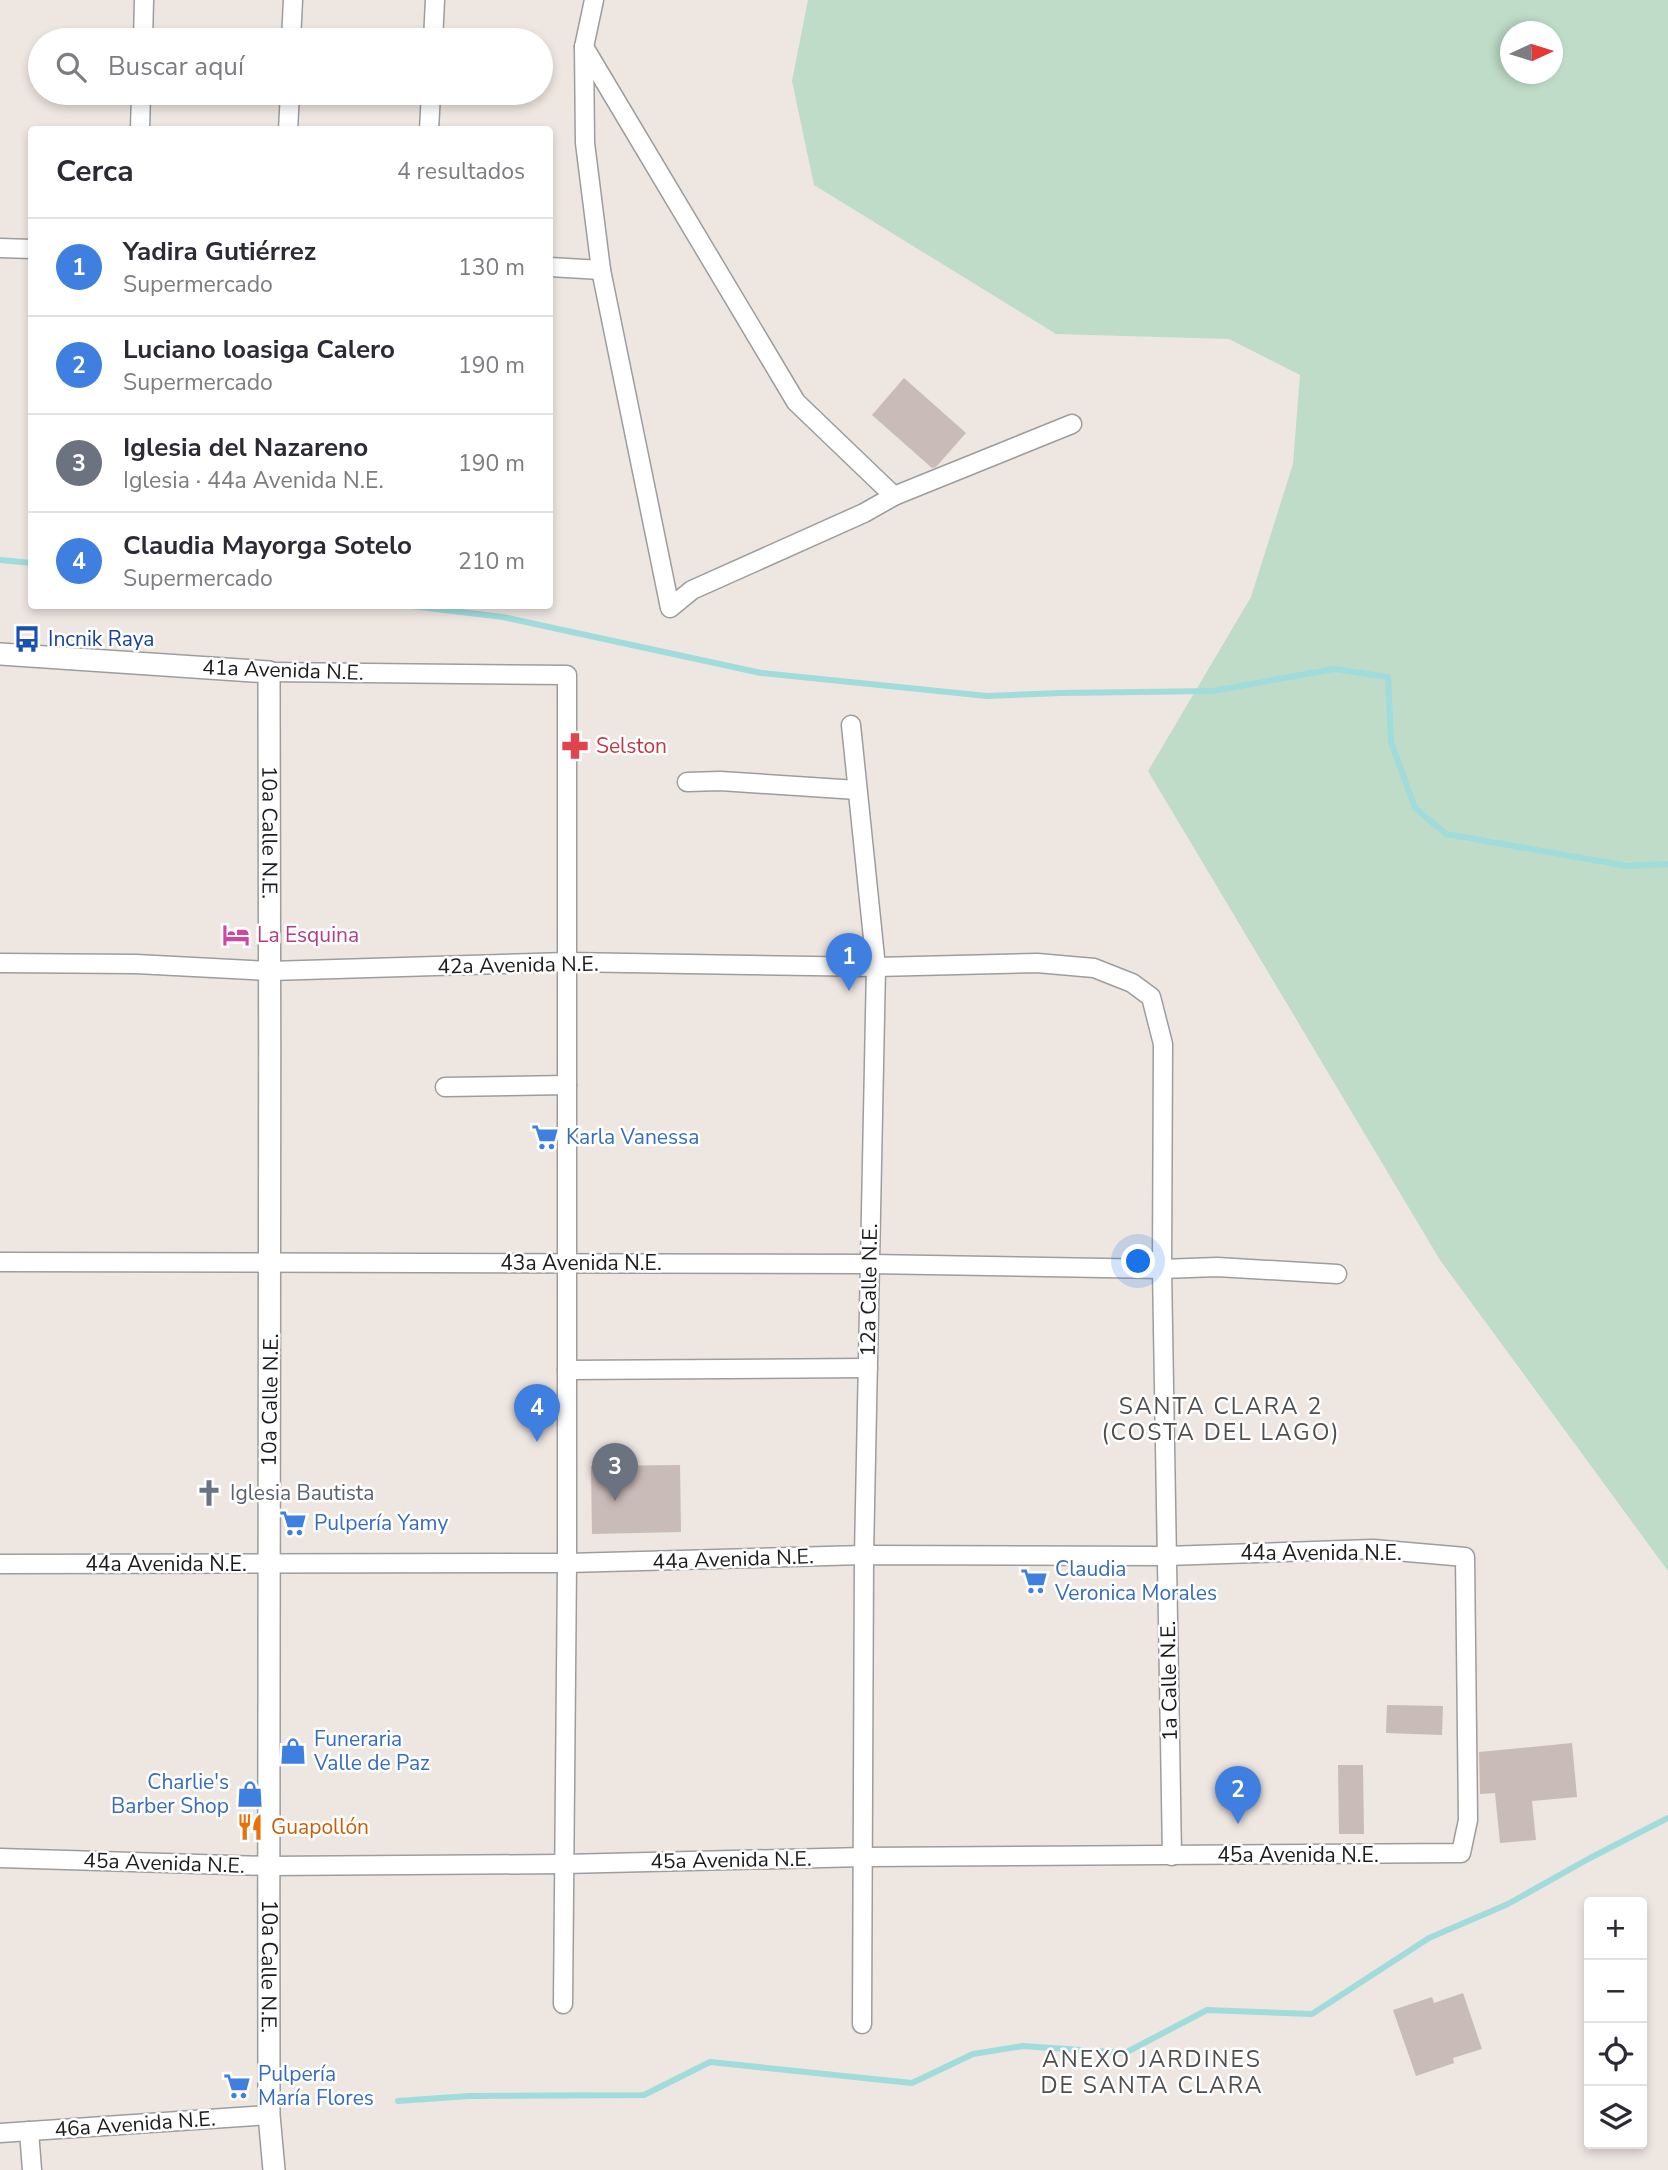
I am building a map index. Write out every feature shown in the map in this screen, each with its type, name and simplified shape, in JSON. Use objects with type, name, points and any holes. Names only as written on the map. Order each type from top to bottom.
[{"type":"street","points":[[143,28],[144,0]]},
{"type":"street","points":[[291,28],[292,0]]},
{"type":"street","points":[[434,28],[435,0]]},
{"type":"street","points":[[594,0],[584,47],[584,144],[601,270],[670,608],[692,590],[864,513],[894,496],[1072,424]]},
{"type":"street","points":[[584,47],[796,402],[894,496]]},
{"type":"street","points":[[140,126],[141,105]]},
{"type":"street","points":[[288,126],[289,105]]},
{"type":"street","points":[[429,126],[430,105]]},
{"type":"street","points":[[0,248],[28,248]]},
{"type":"street","points":[[553,267],[601,270]]},
{"type":"street","name":"41a Avenida N.E.","points":[[0,654],[269,672],[567,675],[567,962]]},
{"type":"street","name":"10a Calle N.E.","points":[[269,672],[271,1262],[268,1866],[269,2115],[274,2170]]},
{"type":"street","name":"12a Calle N.E.","points":[[851,724],[876,967],[864,1555],[862,2024]]},
{"type":"street","points":[[687,782],[858,790]]},
{"type":"street","points":[[563,2004],[567,1563],[567,962]]},
{"type":"street","name":"42a Avenida N.E.","points":[[0,963],[136,964],[270,971],[567,962],[876,967],[1037,963],[1094,968],[1132,983],[1151,997],[1163,1044]]},
{"type":"street","name":"1a Calle N.E.","points":[[1163,1044],[1166,1556],[1172,1856]]},
{"type":"street","points":[[445,1087],[567,1085]]},
{"type":"street","name":"43a Avenida N.E.","points":[[0,1262],[567,1262],[1163,1269],[1217,1267],[1336,1274]]},
{"type":"street","points":[[567,1370],[868,1368]]},
{"type":"street","name":"44a Avenida N.E.","points":[[0,1564],[567,1563],[864,1555],[1166,1556],[1373,1549],[1465,1557],[1468,1820],[1461,1853]]},
{"type":"street","name":"45a Avenida N.E.","points":[[0,1858],[268,1866],[564,1864],[864,1857],[1461,1853]]},
{"type":"street","name":"46a Avenida N.E.","points":[[0,2133],[269,2115]]},
{"type":"street","points":[[29,2131],[32,2170]]},
{"type":"green space","points":[[808,0],[1668,0],[1668,1571],[1440,1260],[1148,771],[1251,597],[1293,464],[1300,375],[1229,339],[1056,334],[814,185],[792,81]]},
{"type":"building","points":[[904,378],[966,433],[936,467],[932,468],[872,415]]},
{"type":"building","points":[[680,1465],[681,1532],[592,1534],[591,1466]]},
{"type":"building","points":[[1387,1705],[1443,1706],[1442,1735],[1386,1733]]},
{"type":"building","points":[[1572,1743],[1577,1797],[1532,1801],[1536,1840],[1500,1843],[1495,1793],[1480,1794],[1479,1752]]},
{"type":"building","points":[[1338,1765],[1363,1765],[1364,1834],[1339,1834]]},
{"type":"building","points":[[1463,1993],[1482,2049],[1453,2058],[1454,2063],[1416,2076],[1393,2010],[1432,1997],[1434,2003]]},
{"type":"waterway","points":[[0,560],[28,563]]},
{"type":"waterway","points":[[436,609],[503,617],[761,673],[987,696],[1213,691],[1334,669],[1388,677],[1391,742],[1415,808],[1446,834],[1627,866],[1668,864]]},
{"type":"waterway","points":[[398,2101],[469,2096],[644,2095],[710,2062],[912,2083],[973,2054],[1023,2046],[1125,2053],[1207,2010],[1312,2014],[1429,1938],[1508,1904],[1668,1818]]},
{"type":"place","name":"Incnik Raya","points":[[27,639]]},
{"type":"place","name":"Selston","points":[[575,746]]},
{"type":"place","name":"La Esquina","points":[[236,935]]},
{"type":"place","name":"Yadira Gutiérrez","points":[[849,991]]},
{"type":"place","name":"Karla Vanessa","points":[[545,1137]]},
{"type":"place","name":"Claudia Mayorga Sotelo","points":[[537,1442]]},
{"type":"place","name":"Iglesia Bautista","points":[[209,1493]]},
{"type":"place","name":"Iglesia del Nazareno","points":[[615,1501]]},
{"type":"place","name":"Pulpería Yamy","points":[[293,1523]]},
{"type":"place","name":"Claudia Veronica Morales","points":[[1034,1581]]},
{"type":"place","name":"Funeraria Valle de Paz","points":[[293,1751]]},
{"type":"place","name":"Charlie's Barber Shop","points":[[250,1794]]},
{"type":"place","name":"Luciano loasiga Calero","points":[[1238,1824]]},
{"type":"place","name":"Guapollón","points":[[250,1827]]},
{"type":"place","name":"Pulpería María Flores","points":[[237,2086]]},
{"type":"district","name":"SANTA CLARA 2 (COSTA DEL LAGO)","points":[[1221,1419]]},
{"type":"district","name":"ANEXO JARDINES DE SANTA CLARA","points":[[1152,2072]]}]
